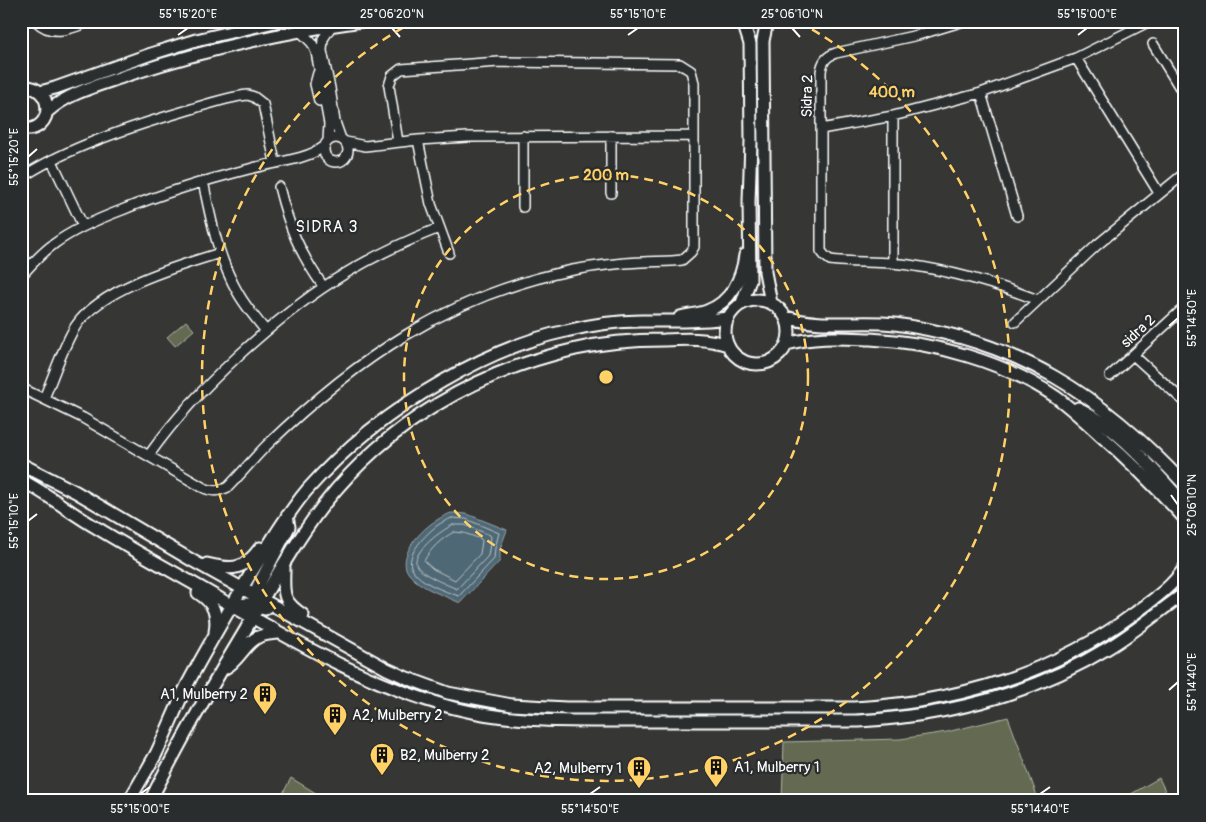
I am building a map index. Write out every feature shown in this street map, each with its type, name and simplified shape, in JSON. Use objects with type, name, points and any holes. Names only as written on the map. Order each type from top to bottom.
[{"type":"street","points":[[36,21],[46,29],[59,31],[91,21]]},
{"type":"street","points":[[40,92],[151,54],[214,36],[279,21]]},
{"type":"street","points":[[48,111],[71,96],[156,66],[244,42],[299,30],[362,21]]},
{"type":"street","name":"Sidra 2","points":[[964,21],[910,37],[836,53],[826,58],[821,67],[821,251],[830,260],[893,263],[967,276],[1038,300]]},
{"type":"street","name":"Sidra 2","points":[[821,128],[893,116],[981,93],[1076,58],[1136,24],[1150,21]]},
{"type":"street","points":[[742,22],[755,26],[767,22]]},
{"type":"street","points":[[742,22],[748,36],[750,51],[750,280],[742,304]]},
{"type":"street","points":[[767,22],[763,41],[765,272],[771,303]]},
{"type":"street","points":[[332,25],[324,39],[322,51],[335,122],[349,148],[348,155]]},
{"type":"street","points":[[299,30],[314,47],[329,130],[325,154],[327,158]]},
{"type":"street","points":[[1153,44],[1185,96]]},
{"type":"street","points":[[1076,58],[1159,193]]},
{"type":"street","points":[[21,388],[44,398],[208,490],[222,491],[228,488],[266,446],[342,378],[386,346],[433,319],[482,297],[540,278],[608,264],[676,260],[687,257],[691,252],[694,241],[694,77],[691,71],[680,64],[499,62],[406,68],[396,72],[390,80],[389,86],[398,142]]},
{"type":"street","points":[[21,87],[30,87],[40,92],[44,97],[48,111],[46,118],[41,124],[35,128],[21,129]]},
{"type":"street","points":[[981,93],[1017,216]]},
{"type":"street","points":[[21,178],[52,161],[88,145],[153,121],[201,106],[248,95],[263,104],[275,162]]},
{"type":"street","points":[[893,116],[893,263]]},
{"type":"street","points":[[523,136],[523,207]]},
{"type":"street","points":[[21,276],[54,244],[83,226],[134,205],[203,182],[275,162],[307,156],[327,158],[336,162],[345,159],[348,155],[365,146],[418,140],[523,136],[694,136]]},
{"type":"street","points":[[611,193],[612,136]]},
{"type":"street","points":[[307,156],[334,138],[365,146]]},
{"type":"street","points":[[418,140],[428,192],[449,253]]},
{"type":"street","points":[[52,161],[83,226]]},
{"type":"street","points":[[1015,322],[1097,245],[1185,173]]},
{"type":"street","points":[[203,182],[220,253],[239,294],[266,331]]},
{"type":"street","points":[[278,187],[297,245],[323,286]]},
{"type":"street","points":[[148,455],[169,426],[198,394],[266,331],[323,286],[378,254],[439,228]]},
{"type":"street","points":[[665,322],[707,311],[726,299],[739,281],[750,232]]},
{"type":"street","points":[[44,398],[76,326],[100,301],[134,284],[220,253]]},
{"type":"street","points":[[756,300],[771,303],[786,317],[789,326],[787,344],[781,354],[772,361],[761,364],[739,359],[728,345],[725,331],[728,318],[742,304],[756,300]]},
{"type":"street","name":"sidra 2","points":[[1110,376],[1185,307]]},
{"type":"street","points":[[786,317],[808,322],[872,322],[915,327],[959,336],[1007,353],[1054,376],[1097,403],[1148,446],[1185,485]]},
{"type":"street","points":[[150,801],[221,670],[249,603],[272,540],[287,516],[328,468],[356,441],[400,407],[454,375],[510,349],[564,331],[614,323],[696,321],[728,318]]},
{"type":"street","points":[[787,344],[811,339],[849,338],[908,343],[937,349],[994,366],[1022,378],[1062,402],[1084,411],[1122,440],[1185,505]]},
{"type":"street","points":[[129,801],[156,754],[184,691],[214,640],[284,565],[325,503],[363,461],[409,423],[435,404],[465,388],[530,360],[591,345],[635,340],[699,339],[728,345]]},
{"type":"street","name":"Sidra 2","points":[[1133,354],[1185,402]]},
{"type":"street","points":[[1062,402],[1134,465],[1185,519]]},
{"type":"street","points":[[21,464],[76,492],[193,561],[249,603],[278,633],[333,662],[384,685],[456,708],[496,716],[563,721],[798,721],[890,719],[962,708],[1054,676],[1080,663],[1132,632],[1185,593]]},
{"type":"street","points":[[21,480],[47,494],[97,528],[172,571],[180,581],[204,596],[212,605],[216,617],[214,640]]},
{"type":"street","points":[[204,700],[206,685],[289,527],[287,516]]},
{"type":"street","points":[[193,561],[227,569],[236,568],[245,565],[261,546],[272,540]]},
{"type":"street","points":[[284,565],[286,599],[291,608],[312,621],[319,632]]},
{"type":"street","points":[[249,603],[319,632],[387,669],[428,686],[469,698],[512,705],[566,708],[854,708],[889,706],[942,698],[993,685],[1027,673],[1076,650],[1123,622],[1166,588],[1185,567]]},
{"type":"street","points":[[172,571],[184,572],[249,603],[333,648],[356,652]]},
{"type":"street","points":[[1166,588],[1176,583],[1185,574]]},
{"type":"street","points":[[1174,601],[1185,588]]},
{"type":"street","points":[[221,670],[234,663],[249,643],[256,638],[278,633]]},
{"type":"street","points":[[798,721],[799,708]]},
{"type":"green space","points":[[186,321],[194,330],[175,346],[167,337]]},
{"type":"green space","points":[[1008,717],[1039,801],[782,801],[784,742],[900,739],[947,732]]},
{"type":"green space","points":[[291,778],[329,801],[279,801]]},
{"type":"green space","points":[[1159,778],[1170,801],[1119,801]]},
{"type":"water","points":[[451,513],[467,514],[507,530],[500,549],[500,561],[460,603],[420,584],[409,574],[405,560],[412,544],[424,529]]},
{"type":"place","name":"A1, Mulberry 2","points":[[265,715]]},
{"type":"place","name":"A2, Mulberry 2","points":[[335,736]]},
{"type":"place","name":"B2, Mulberry 2","points":[[382,776]]},
{"type":"place","name":"A1, Mulberry 1","points":[[716,788]]},
{"type":"place","name":"A2, Mulberry 1","points":[[639,789]]},
{"type":"district","name":"SIDRA 3","points":[[327,226]]}]
